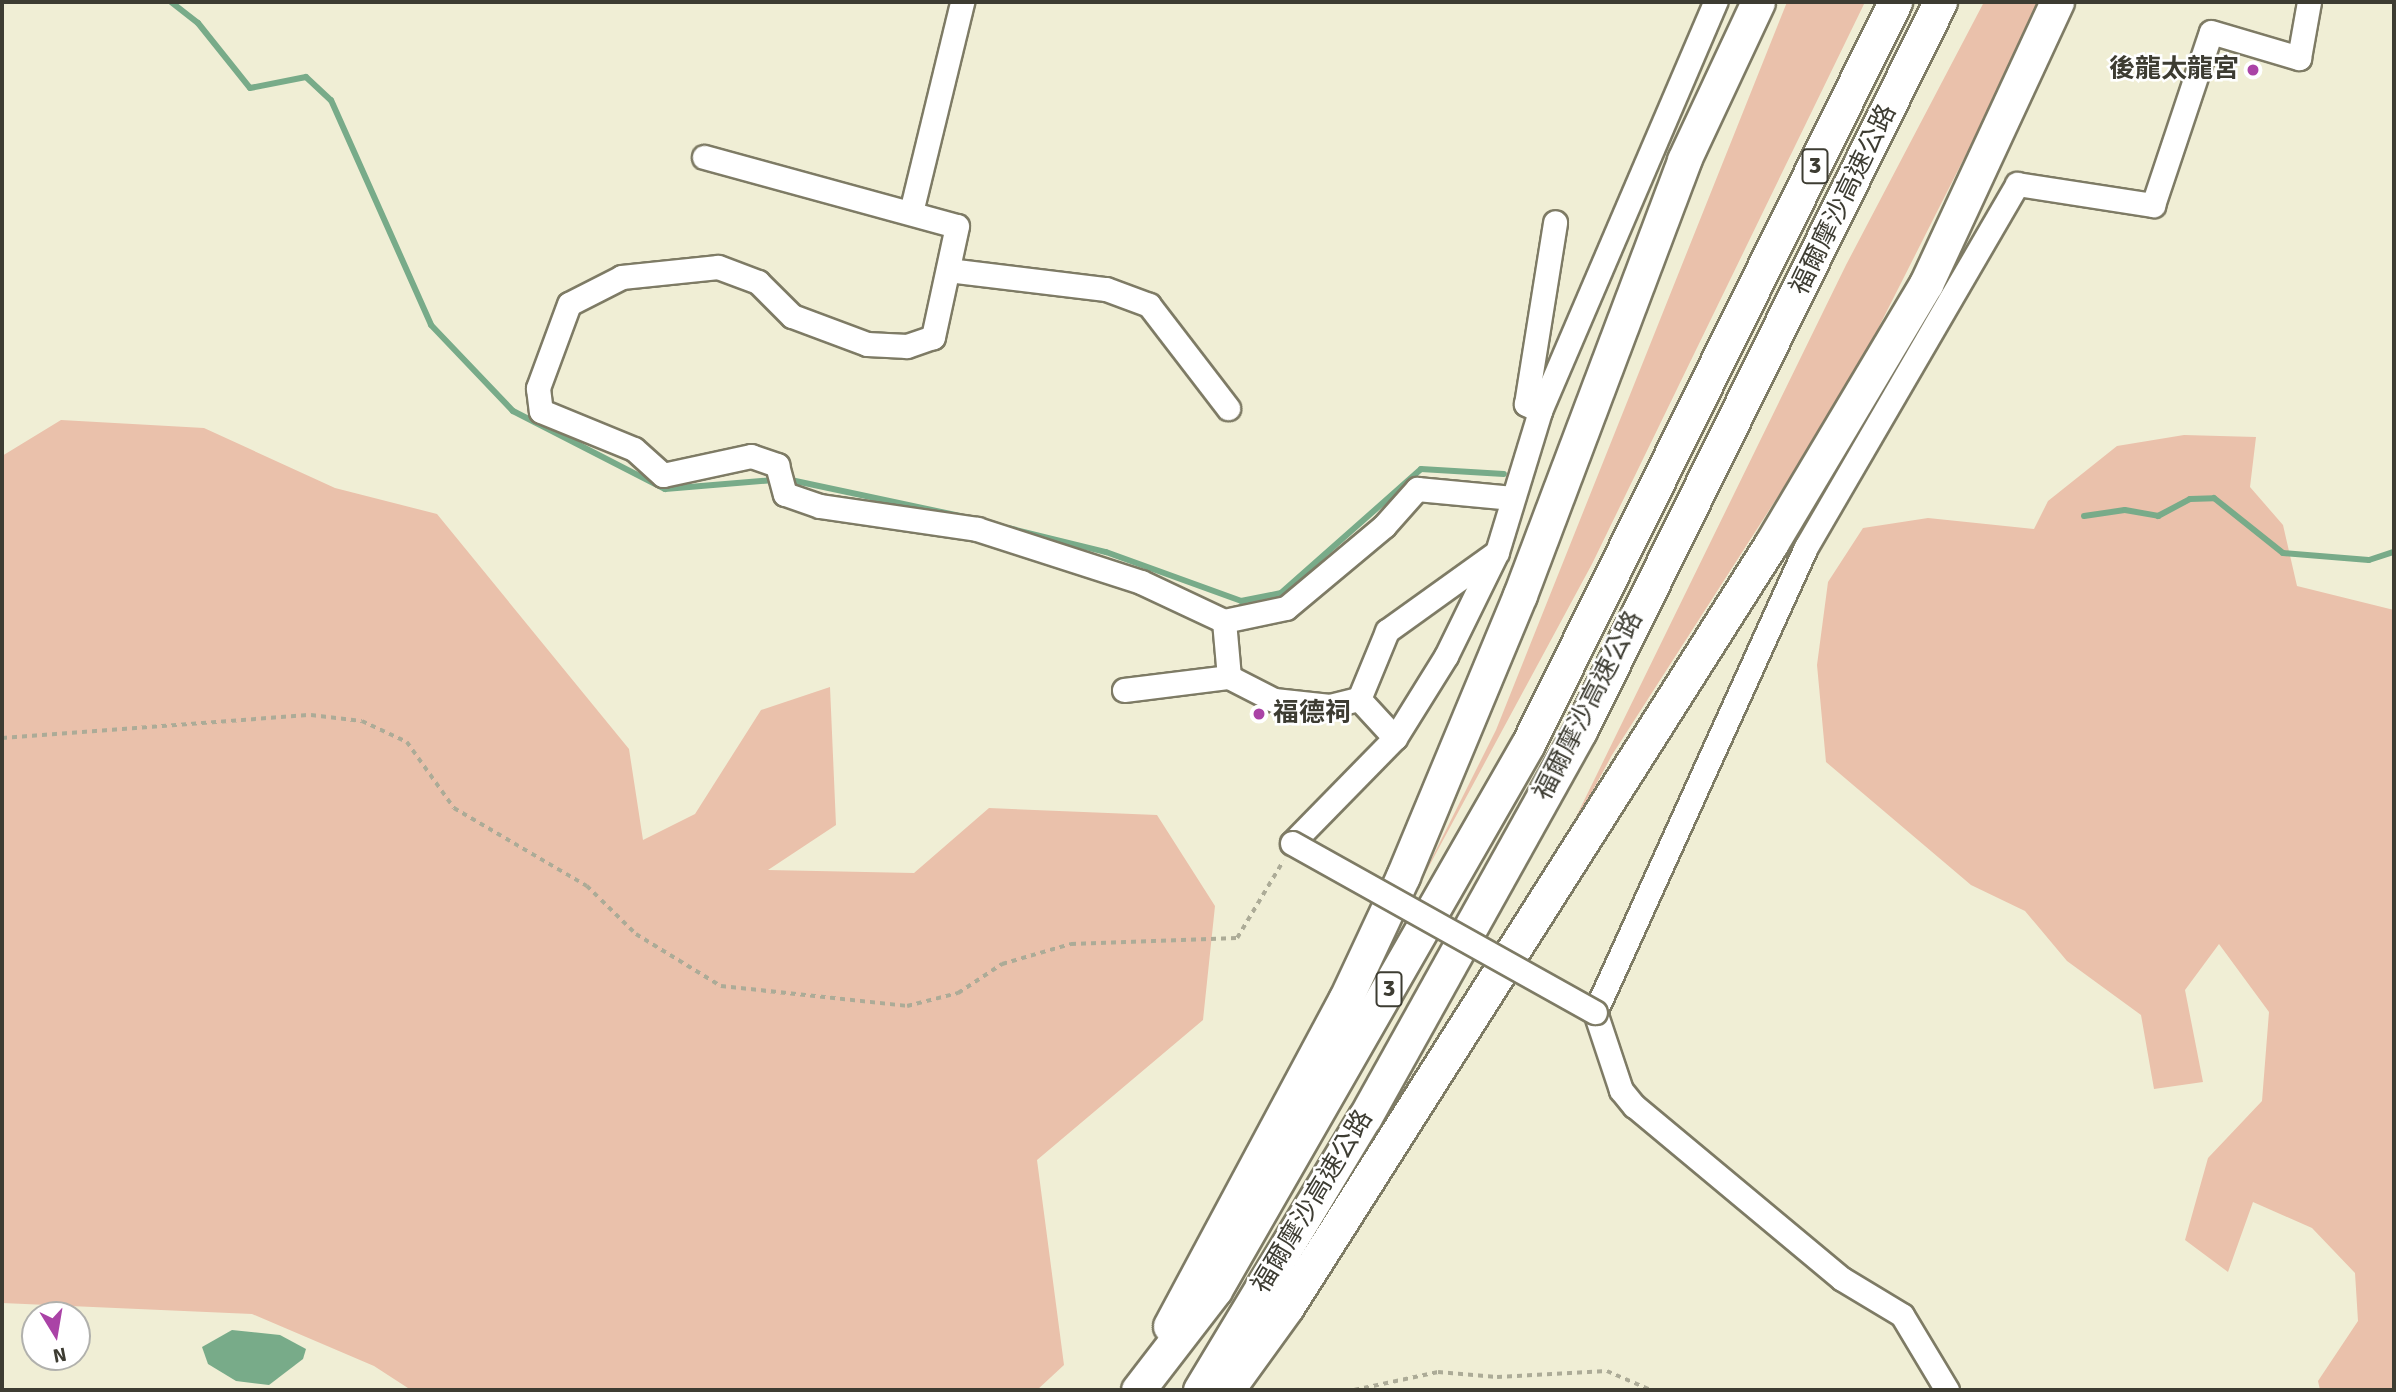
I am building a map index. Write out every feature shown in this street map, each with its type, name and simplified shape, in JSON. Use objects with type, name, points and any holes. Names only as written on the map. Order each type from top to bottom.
[{"type":"highway","points":[[1140,1386],[1403,876],[1520,596],[1684,160],[1758,2]]},
{"type":"highway","name":"福爾摩沙高速公路","points":[[1140,1386],[1215,1290],[1528,744],[1895,2]]},
{"type":"highway","name":"福爾摩沙高速公路","points":[[1220,1380],[1580,731],[1784,325],[1940,2]]},
{"type":"highway","points":[[1220,1380],[1772,544],[1927,284],[2056,5]]},
{"type":"lane","points":[[911,212],[962,2]]},
{"type":"lane","points":[[1715,2],[1540,411],[1497,552],[1446,656],[1395,738],[1292,844],[1595,1012],[1621,1090],[1634,1106],[1842,1279],[1902,1315],[1947,1390]]},
{"type":"lane","points":[[1595,1012],[1806,547],[2017,184],[2153,205],[2211,32],[2299,58],[2309,2]]},
{"type":"lane","points":[[704,157],[957,226],[933,337],[907,346],[867,344],[792,316],[758,282],[718,267],[622,277],[569,304],[538,388],[541,411],[634,449],[663,475],[751,456],[777,466],[785,494],[820,506],[977,529],[1141,582],[1224,621],[1286,608],[1384,526],[1417,489],[1513,498]]},
{"type":"lane","points":[[1540,411],[1526,404],[1555,222]]},
{"type":"lane","points":[[948,270],[1105,289],[1149,304],[1228,408]]},
{"type":"lane","points":[[1359,699],[1387,631],[1497,552]]},
{"type":"lane","points":[[1224,621],[1229,677]]},
{"type":"lane","points":[[1124,690],[1229,677],[1274,700],[1330,706],[1359,699]]},
{"type":"lane","points":[[1359,699],[1395,738]]},
{"type":"path","points":[[2,738],[311,715],[362,721],[407,742],[454,808],[587,886],[636,934],[721,986],[907,1006],[958,993],[1002,964],[1071,944],[1237,938],[1292,844]]},
{"type":"path","points":[[1354,1390],[1438,1372],[1497,1377],[1607,1371],[1651,1390]]},
{"type":"shaded area","points":[[1787,2],[1865,2],[1592,564],[1414,894],[1496,730]]},
{"type":"shaded area","points":[[1984,2],[2043,2],[1850,384],[1612,755],[1554,862],[1846,265]]},
{"type":"shaded area","points":[[61,420],[204,428],[335,488],[437,514],[629,749],[643,840],[695,814],[761,710],[830,687],[836,825],[768,870],[914,873],[989,808],[1157,815],[1215,906],[1203,1020],[1037,1160],[1064,1365],[1037,1390],[411,1390],[374,1366],[252,1314],[91,1307],[91,1301],[2,1303],[2,456]]},
{"type":"shaded area","points":[[2184,435],[2256,437],[2250,487],[2283,525],[2297,586],[2394,610],[2394,1390],[2320,1390],[2318,1381],[2358,1321],[2355,1273],[2312,1228],[2253,1202],[2228,1272],[2185,1240],[2208,1158],[2262,1101],[2269,1012],[2219,944],[2185,990],[2203,1082],[2154,1089],[2141,1015],[2067,961],[2025,911],[1971,885],[1826,762],[1817,665],[1828,582],[1863,528],[1928,518],[2034,529],[2048,501],[2117,446]]},
{"type":"shaded area","points":[[232,1330],[280,1335],[306,1349],[303,1359],[269,1385],[236,1381],[208,1364],[202,1347]]},
{"type":"waterway","points":[[171,2],[198,23],[250,88],[306,77],[331,100],[431,325],[513,411],[665,489],[775,480]]},
{"type":"waterway","points":[[1008,528],[1106,552],[1241,601],[1281,593],[1421,469],[1504,474]]},
{"type":"waterway","points":[[786,479],[960,516]]},
{"type":"waterway","points":[[2084,516],[2125,510],[2158,516],[2190,499],[2214,498],[2283,553],[2369,560],[2394,552]]},
{"type":"place","name":"後龍太龍宮","points":[[2253,70]]},
{"type":"place","name":"福德祠","points":[[1259,714]]}]
